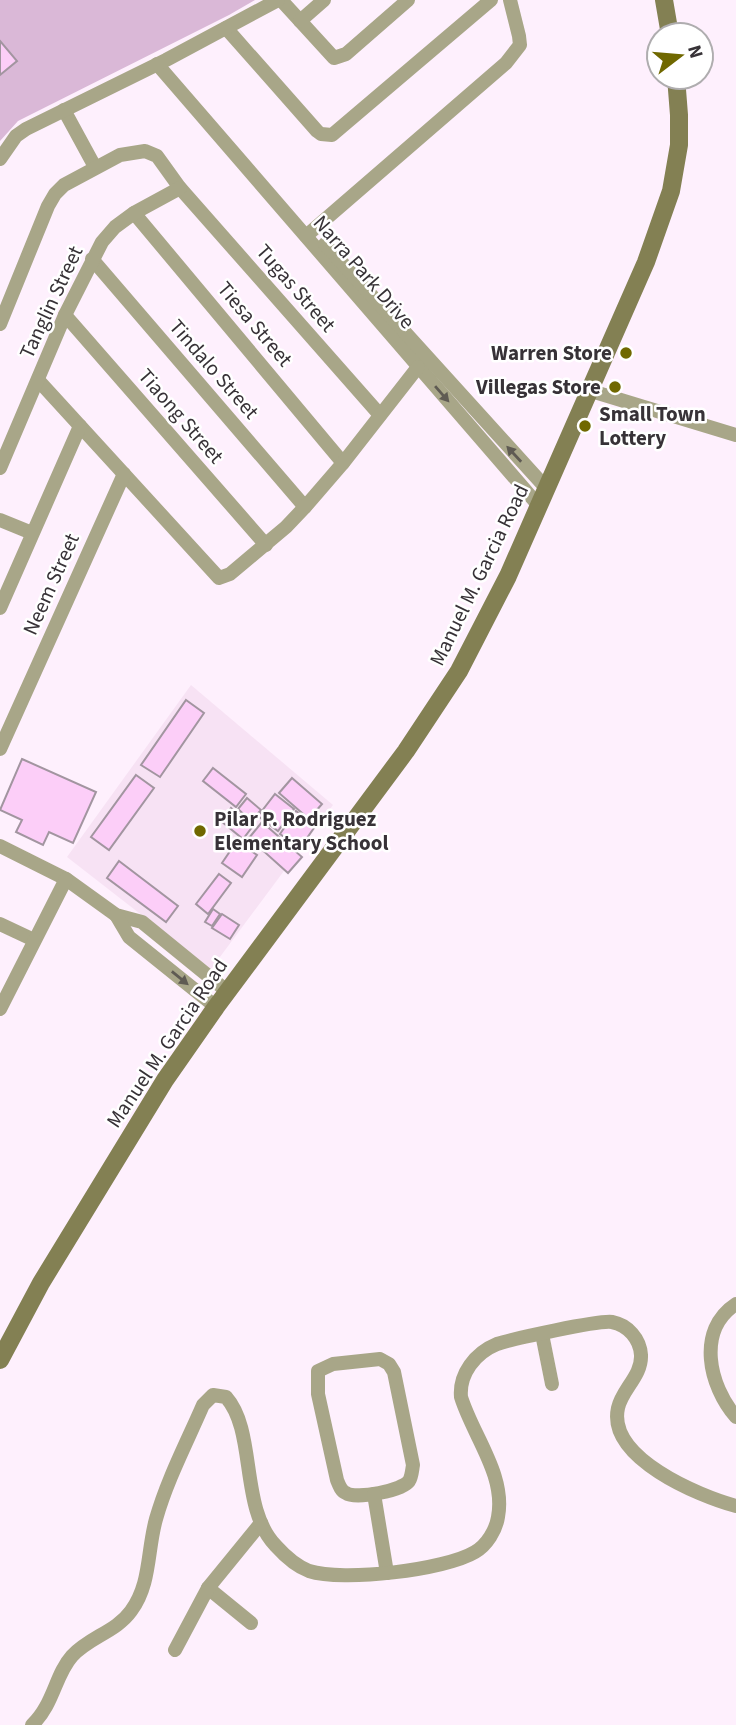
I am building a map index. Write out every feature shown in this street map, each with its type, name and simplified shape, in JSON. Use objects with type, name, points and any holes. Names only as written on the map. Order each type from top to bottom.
[{"type":"main road","points":[[664,0],[668,21]]},
{"type":"main road","name":"Manuel M. Garcia Road","points":[[0,1360],[41,1283],[165,1080],[406,751],[459,671],[508,576],[646,262],[671,191],[679,145],[677,91]]},
{"type":"street","points":[[0,159],[16,136],[26,129],[280,0],[330,56],[338,57],[346,54],[408,0]]},
{"type":"street","points":[[300,21],[324,0]]},
{"type":"street","points":[[226,28],[317,131],[327,136],[339,131],[491,0]]},
{"type":"street","points":[[309,233],[506,63],[520,46],[510,0]]},
{"type":"street","name":"Narra Park Drive","points":[[161,62],[539,506]]},
{"type":"street","points":[[0,324],[55,194],[64,185],[95,167],[64,110]]},
{"type":"street","name":"Tugas Street","points":[[95,167],[120,155],[145,151],[156,156],[180,188],[380,415]]},
{"type":"street","name":"Tanglin Street","points":[[0,468],[65,315],[92,259],[116,226],[180,188]]},
{"type":"street","name":"Tiesa Street","points":[[134,213],[343,463]]},
{"type":"street","name":"Narra Park Drive","points":[[309,233],[547,489]]},
{"type":"street","name":"Tindalo Street","points":[[92,259],[305,507]]},
{"type":"street","name":"Tiaong Street","points":[[65,315],[266,545]]},
{"type":"street","points":[[38,380],[219,578],[230,574],[266,545],[305,507],[418,367]]},
{"type":"street","points":[[588,390],[736,435]]},
{"type":"street","points":[[0,608],[5,585],[32,533],[80,426]]},
{"type":"street","name":"Neem Street","points":[[0,749],[124,474]]},
{"type":"street","points":[[0,520],[32,533]]},
{"type":"street","points":[[0,846],[66,879],[116,915],[142,922],[228,992]]},
{"type":"street","points":[[0,1009],[66,879]]},
{"type":"street","points":[[116,915],[129,937],[216,1007]]},
{"type":"street","points":[[0,924],[34,940]]},
{"type":"street","points":[[736,1304],[720,1316],[713,1331],[711,1345],[711,1366],[719,1391],[736,1417]]},
{"type":"street","points":[[32,1725],[48,1706],[70,1658],[91,1641],[121,1624],[140,1597],[147,1575],[156,1518],[203,1405],[213,1395],[226,1397],[237,1413],[250,1486],[261,1523],[272,1542],[289,1560],[307,1570],[347,1577],[387,1573],[456,1560],[476,1551],[488,1540],[498,1520],[500,1503],[496,1479],[465,1410],[460,1384],[478,1355],[497,1344],[612,1322],[630,1329],[640,1347],[641,1360],[633,1381],[621,1397],[617,1411],[622,1437],[634,1453],[657,1470],[696,1493],[736,1506]]},
{"type":"street","points":[[542,1335],[552,1384]]},
{"type":"street","points":[[380,1359],[389,1364],[394,1373],[413,1465],[412,1474],[408,1483],[374,1494],[349,1495],[343,1492],[337,1480],[317,1382],[318,1371],[325,1367],[380,1359]]},
{"type":"street","points":[[374,1494],[387,1573]]},
{"type":"street","points":[[175,1650],[208,1588],[261,1523]]},
{"type":"street","points":[[208,1588],[251,1623]]},
{"type":"shaded area","points":[[0,0],[255,0],[18,121],[0,141]]},
{"type":"shaded area","name":"Pilar P. Rodriguez Elementary School","points":[[191,685],[333,805],[211,969],[67,857]]},
{"type":"building","points":[[0,41],[17,61],[0,75]]},
{"type":"building","points":[[186,700],[204,713],[160,777],[141,765]]},
{"type":"building","points":[[22,759],[96,792],[73,843],[49,832],[43,845],[16,832],[22,820],[0,810]]},
{"type":"building","points":[[213,768],[246,794],[236,807],[203,781]]},
{"type":"building","points":[[136,775],[154,788],[109,850],[91,837]]},
{"type":"building","points":[[292,778],[322,804],[309,819],[279,793]]},
{"type":"building","points":[[275,794],[294,809],[278,831],[258,816]]},
{"type":"building","points":[[247,798],[261,810],[251,821],[238,809]]},
{"type":"building","points":[[231,808],[253,826],[243,839],[221,821]]},
{"type":"building","points":[[296,811],[316,825],[300,848],[280,834]]},
{"type":"building","points":[[262,822],[302,857],[288,873],[249,838]]},
{"type":"building","points":[[237,841],[257,855],[242,877],[222,863]]},
{"type":"building","points":[[119,861],[178,906],[166,922],[107,878]]},
{"type":"building","points":[[219,874],[231,883],[208,914],[196,904]]},
{"type":"building","points":[[213,909],[220,914],[212,926],[205,922]]},
{"type":"building","points":[[222,914],[239,925],[230,939],[212,928]]},
{"type":"place","name":"Warren Store","points":[[626,353]]},
{"type":"place","name":"Villegas Store","points":[[615,387]]},
{"type":"place","name":"Small Town Lottery","points":[[585,426]]},
{"type":"place","name":"Pilar P. Rodriguez Elementary School","points":[[200,831]]}]
